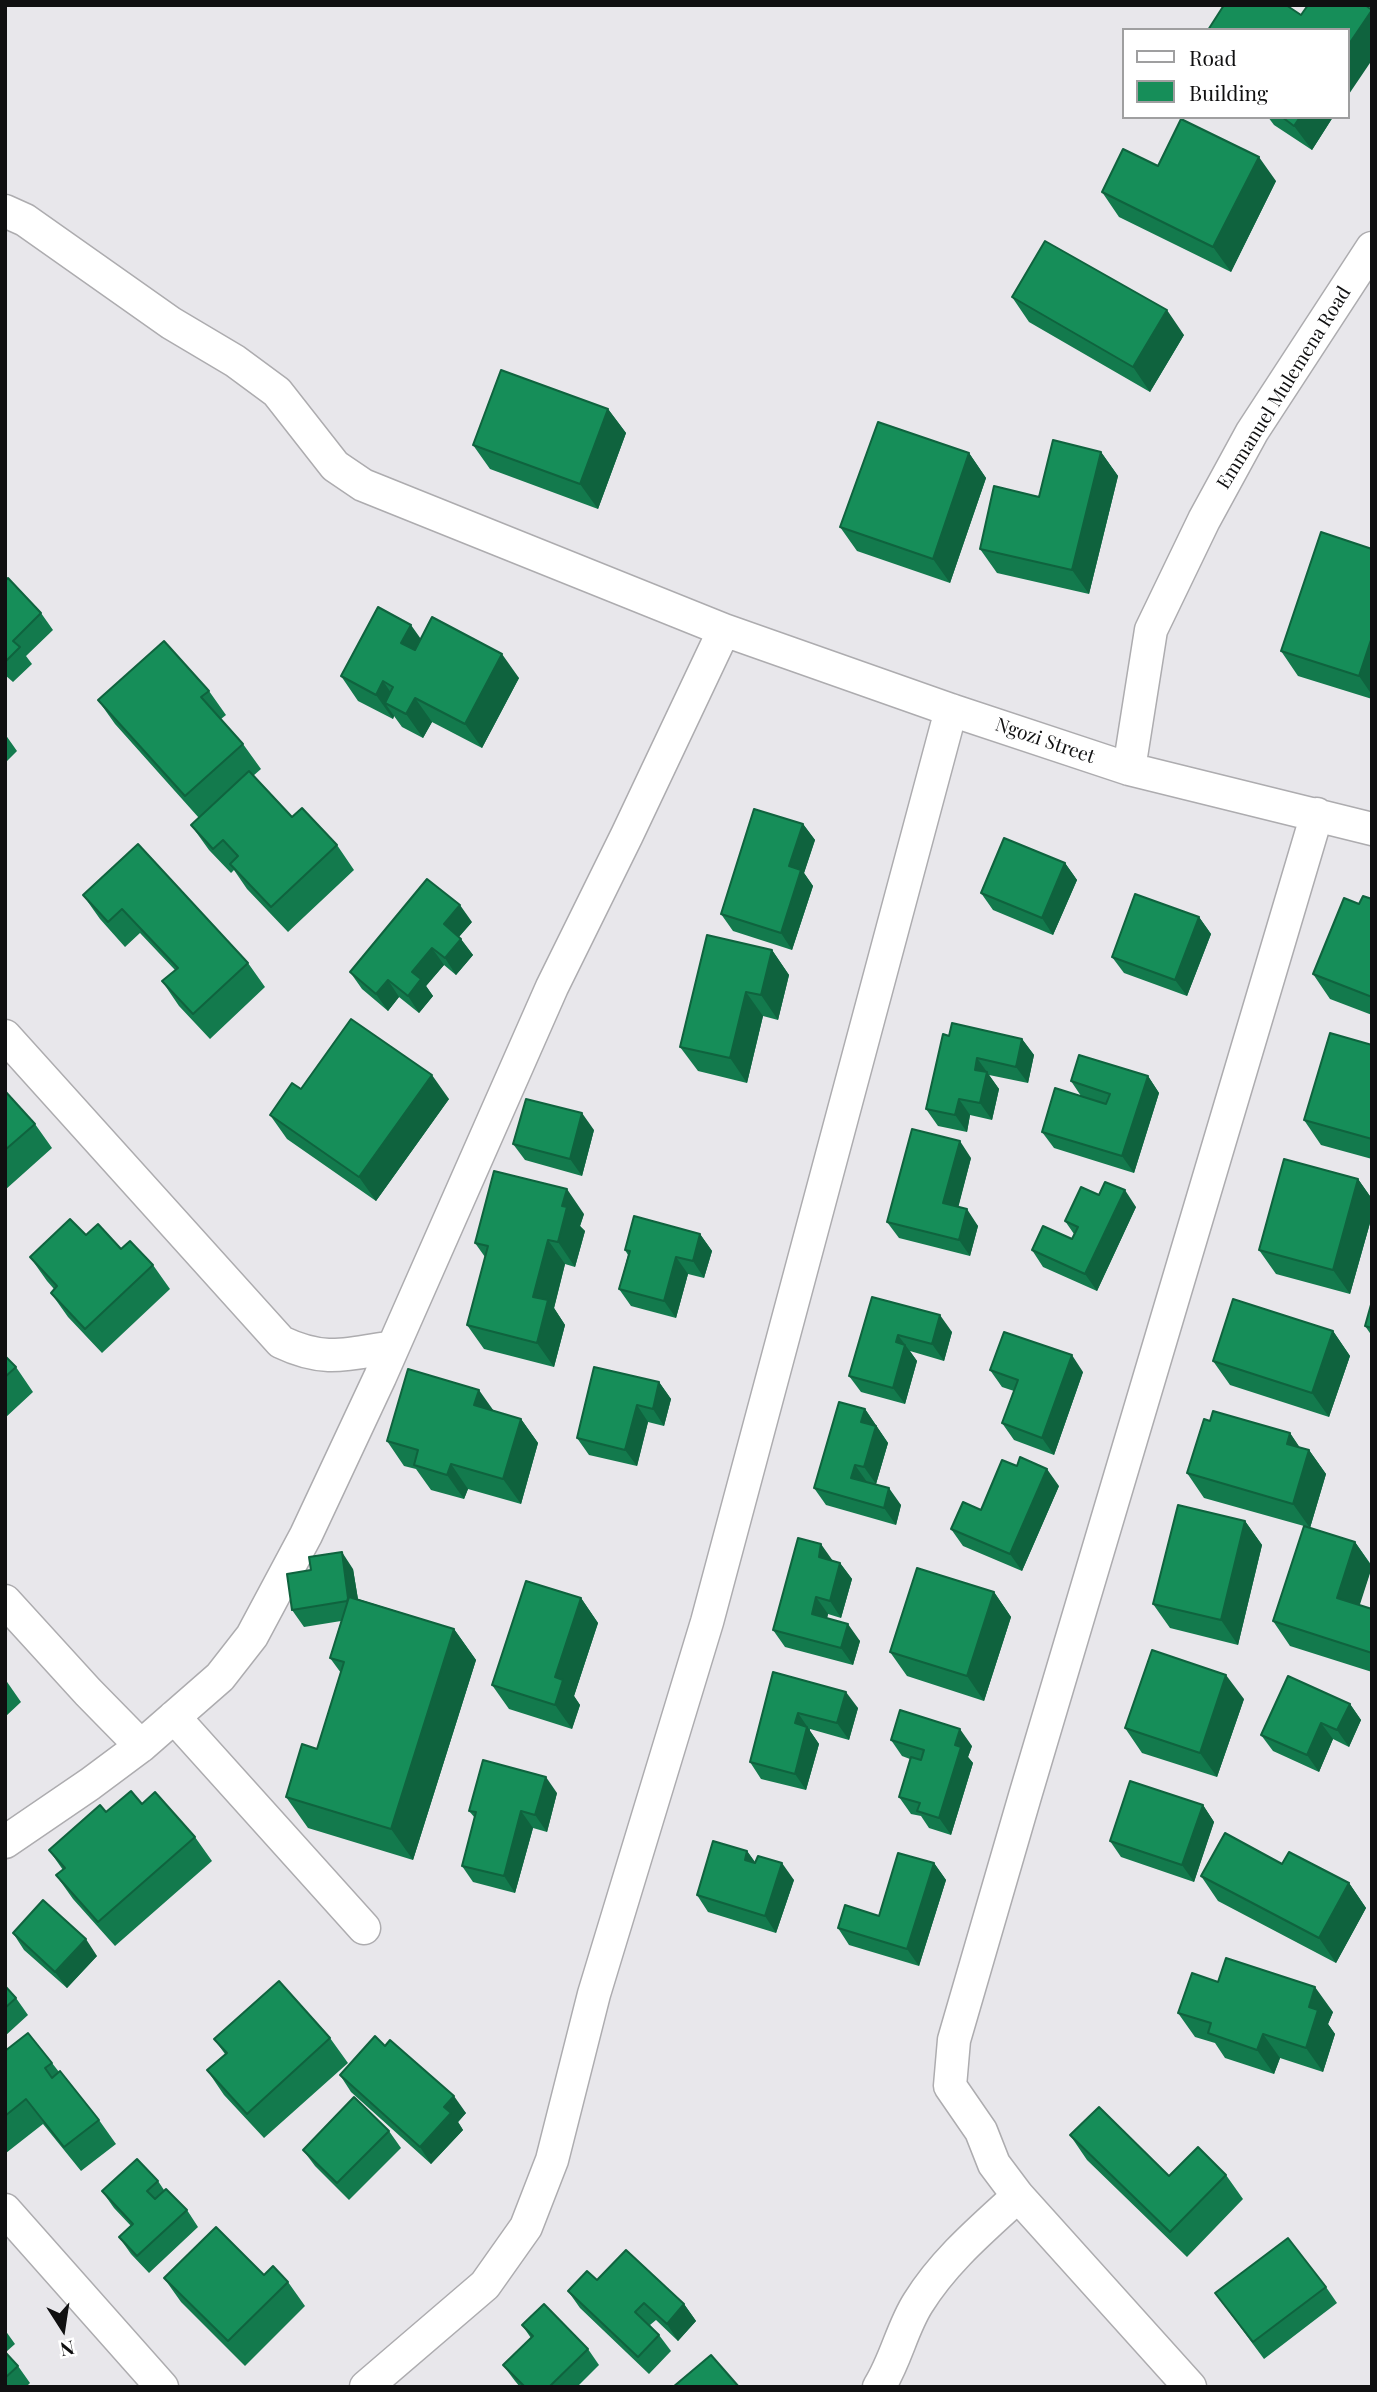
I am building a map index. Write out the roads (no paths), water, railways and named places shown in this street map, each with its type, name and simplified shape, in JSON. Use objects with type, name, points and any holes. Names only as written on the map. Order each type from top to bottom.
[{"type":"street","name":"Ngozi Street","points":[[5,211],[25,220],[172,323],[277,392],[335,466],[363,485],[724,630],[951,709],[1129,769],[1372,828]]},
{"type":"street","name":"Emmanuel Mulemena Road","points":[[1129,769],[1151,630],[1203,520],[1252,432],[1372,248]]},
{"type":"street","points":[[5,1842],[141,1746],[220,1677],[252,1636],[306,1535],[393,1347],[552,987],[724,630]]},
{"type":"street","points":[[366,2387],[485,2285],[526,2227],[552,2160],[594,1994],[707,1622],[951,709]]},
{"type":"street","points":[[1189,2387],[1018,2196],[994,2164],[981,2131],[950,2086],[954,2040],[1047,1717],[1317,814]]},
{"type":"street","points":[[5,1036],[281,1342],[303,1353],[329,1356],[393,1347]]},
{"type":"street","points":[[5,1601],[141,1746]]},
{"type":"street","points":[[174,1717],[364,1928]]},
{"type":"street","points":[[879,2387],[890,2369],[917,2304],[965,2244],[1018,2196]]},
{"type":"street","points":[[5,2210],[162,2387]]}]
